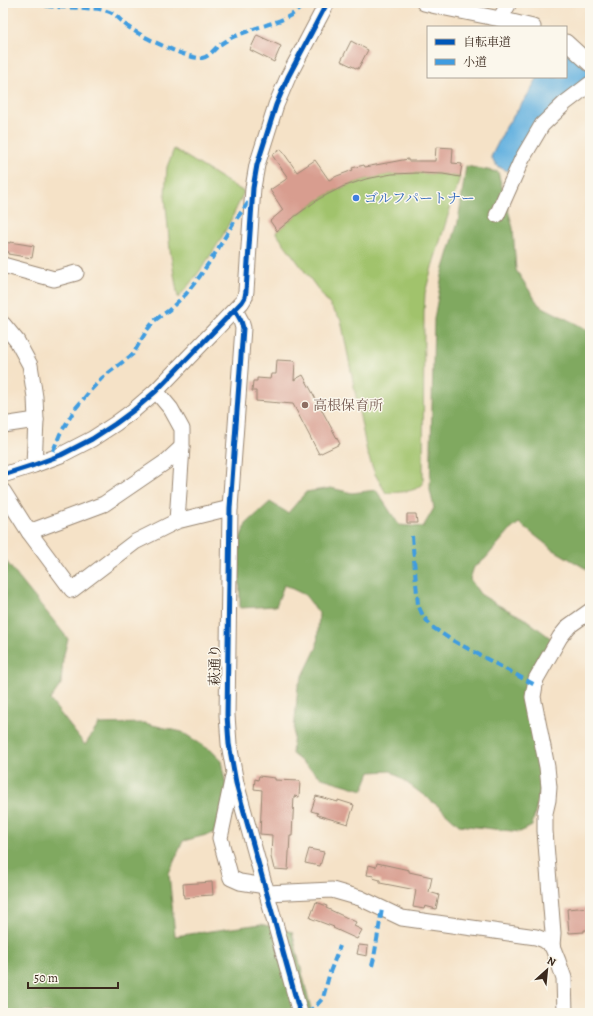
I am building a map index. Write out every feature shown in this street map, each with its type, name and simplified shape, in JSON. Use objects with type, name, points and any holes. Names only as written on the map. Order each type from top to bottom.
[{"type":"street","points":[[3,476],[60,455],[92,439],[115,424],[156,391],[242,302],[246,291],[253,188],[257,165],[276,105],[288,77],[327,3]]},
{"type":"street","points":[[500,19],[508,3]]},
{"type":"street","points":[[432,4],[529,26]]},
{"type":"street","points":[[567,43],[590,64]]},
{"type":"street","points":[[497,215],[522,159],[542,125],[565,103],[590,84]]},
{"type":"street","points":[[3,265],[54,279],[76,273]]},
{"type":"street","name":"萩通り","points":[[235,310],[241,321],[242,328],[230,508],[227,715],[229,744],[234,771],[300,1013]]},
{"type":"street","points":[[3,324],[17,341],[30,365],[35,397],[36,420],[34,465]]},
{"type":"street","points":[[156,391],[171,409],[182,429],[177,521]]},
{"type":"street","points":[[3,425],[36,420]]},
{"type":"street","points":[[29,532],[104,504],[167,461],[182,447]]},
{"type":"street","points":[[3,491],[29,532],[72,590],[135,542],[177,521],[230,508]]},
{"type":"street","points":[[565,1013],[564,978],[552,946],[553,933],[545,831],[545,814],[549,786],[533,697],[536,679],[560,637],[569,626],[590,611]]},
{"type":"street","points":[[234,771],[220,838],[231,878],[266,890],[332,890],[360,898],[402,918],[536,937],[544,940],[552,946]]},
{"type":"green space","points":[[174,149],[244,192],[217,246],[200,271],[178,298],[170,250],[165,195],[167,167]]},
{"type":"green space","points":[[466,166],[498,172],[513,228],[516,270],[539,305],[590,331],[590,571],[552,549],[519,523],[509,531],[485,559],[474,567],[470,579],[480,594],[524,618],[552,639],[527,686],[542,783],[532,826],[520,832],[459,825],[438,806],[391,771],[370,772],[363,790],[322,778],[292,754],[298,686],[317,647],[319,613],[305,595],[284,585],[276,606],[240,608],[239,541],[246,524],[270,502],[288,513],[306,492],[331,488],[352,493],[376,490],[399,525],[423,527],[434,508],[430,490],[434,319],[442,275],[458,222]]},
{"type":"green space","points":[[418,173],[443,174],[460,177],[425,293],[423,484],[411,491],[386,493],[375,474],[367,452],[341,320],[276,233],[303,210],[343,187],[374,177]]},
{"type":"green space","points":[[3,557],[68,639],[63,658],[61,684],[50,700],[85,745],[99,724],[144,723],[182,732],[213,752],[221,761],[227,790],[214,833],[183,841],[169,873],[175,936],[261,924],[292,932],[312,1013],[3,1013]]},
{"type":"water","points":[[567,51],[590,72],[590,77],[519,154],[508,171],[497,166],[491,157],[506,127],[537,78],[567,78]]},
{"type":"building","points":[[257,35],[281,46],[274,62],[250,50]]},
{"type":"building","points":[[351,41],[368,50],[358,69],[341,61]]},
{"type":"building","points":[[436,147],[453,148],[452,163],[462,164],[460,177],[443,174],[418,173],[392,174],[366,179],[342,187],[319,199],[277,231],[270,221],[283,210],[270,190],[288,178],[272,155],[281,149],[297,172],[315,160],[329,180],[353,170],[352,168],[364,165],[365,167],[408,159],[408,161],[435,161]]},
{"type":"building","points":[[3,242],[34,246],[32,258],[8,254],[9,252],[3,251]]},
{"type":"building","points":[[277,360],[295,361],[294,380],[303,375],[340,444],[319,454],[293,404],[256,401],[256,391],[252,391],[253,381],[257,381],[257,378],[270,379],[271,374],[276,374]]},
{"type":"building","points":[[407,514],[416,514],[417,523],[407,523]]},
{"type":"building","points":[[259,776],[275,778],[275,780],[300,781],[299,797],[294,796],[292,836],[290,836],[288,870],[274,869],[271,857],[272,835],[260,834],[262,790],[254,789],[255,779],[258,780]]},
{"type":"building","points":[[316,796],[354,805],[348,824],[317,815],[318,813],[311,811]]},
{"type":"building","points":[[309,849],[324,852],[320,866],[305,863]]},
{"type":"building","points":[[377,863],[432,877],[429,892],[439,895],[436,909],[425,906],[424,909],[413,907],[416,890],[380,883],[380,880],[373,878],[374,876],[367,875],[369,865],[376,867]]},
{"type":"building","points":[[212,882],[213,895],[184,898],[183,884]]},
{"type":"building","points":[[316,902],[327,906],[326,908],[356,922],[354,926],[362,930],[357,939],[333,928],[334,927],[310,918]]},
{"type":"building","points":[[590,907],[590,930],[569,933],[567,909]]},
{"type":"building","points":[[359,945],[368,946],[367,956],[357,954]]},
{"type":"marked path","points":[[34,3],[53,7],[101,9],[108,11],[114,14],[127,26],[152,41],[195,58],[202,58],[208,55],[219,45],[232,38],[287,17],[299,9],[304,3]]},
{"type":"marked path","points":[[53,451],[60,434],[75,409],[102,378],[133,354],[154,321],[169,310],[186,294],[200,276],[234,222],[251,199]]},
{"type":"marked path","points":[[412,536],[418,605],[423,616],[432,627],[450,639],[535,685]]},
{"type":"marked path","points":[[372,966],[382,909]]},
{"type":"marked path","points":[[307,1013],[323,998],[330,972],[340,946]]},
{"type":"cycle path","points":[[3,475],[61,455],[92,439],[115,424],[156,391],[242,302],[246,291],[253,188],[257,165],[276,105],[288,77],[327,3]]},
{"type":"cycle path","points":[[235,310],[243,328],[230,508],[227,715],[229,744],[236,783],[300,1013]]},
{"type":"place","name":"ゴルフパートナー","points":[[356,198]]},
{"type":"place","name":"高根保育所","points":[[305,405]]}]
